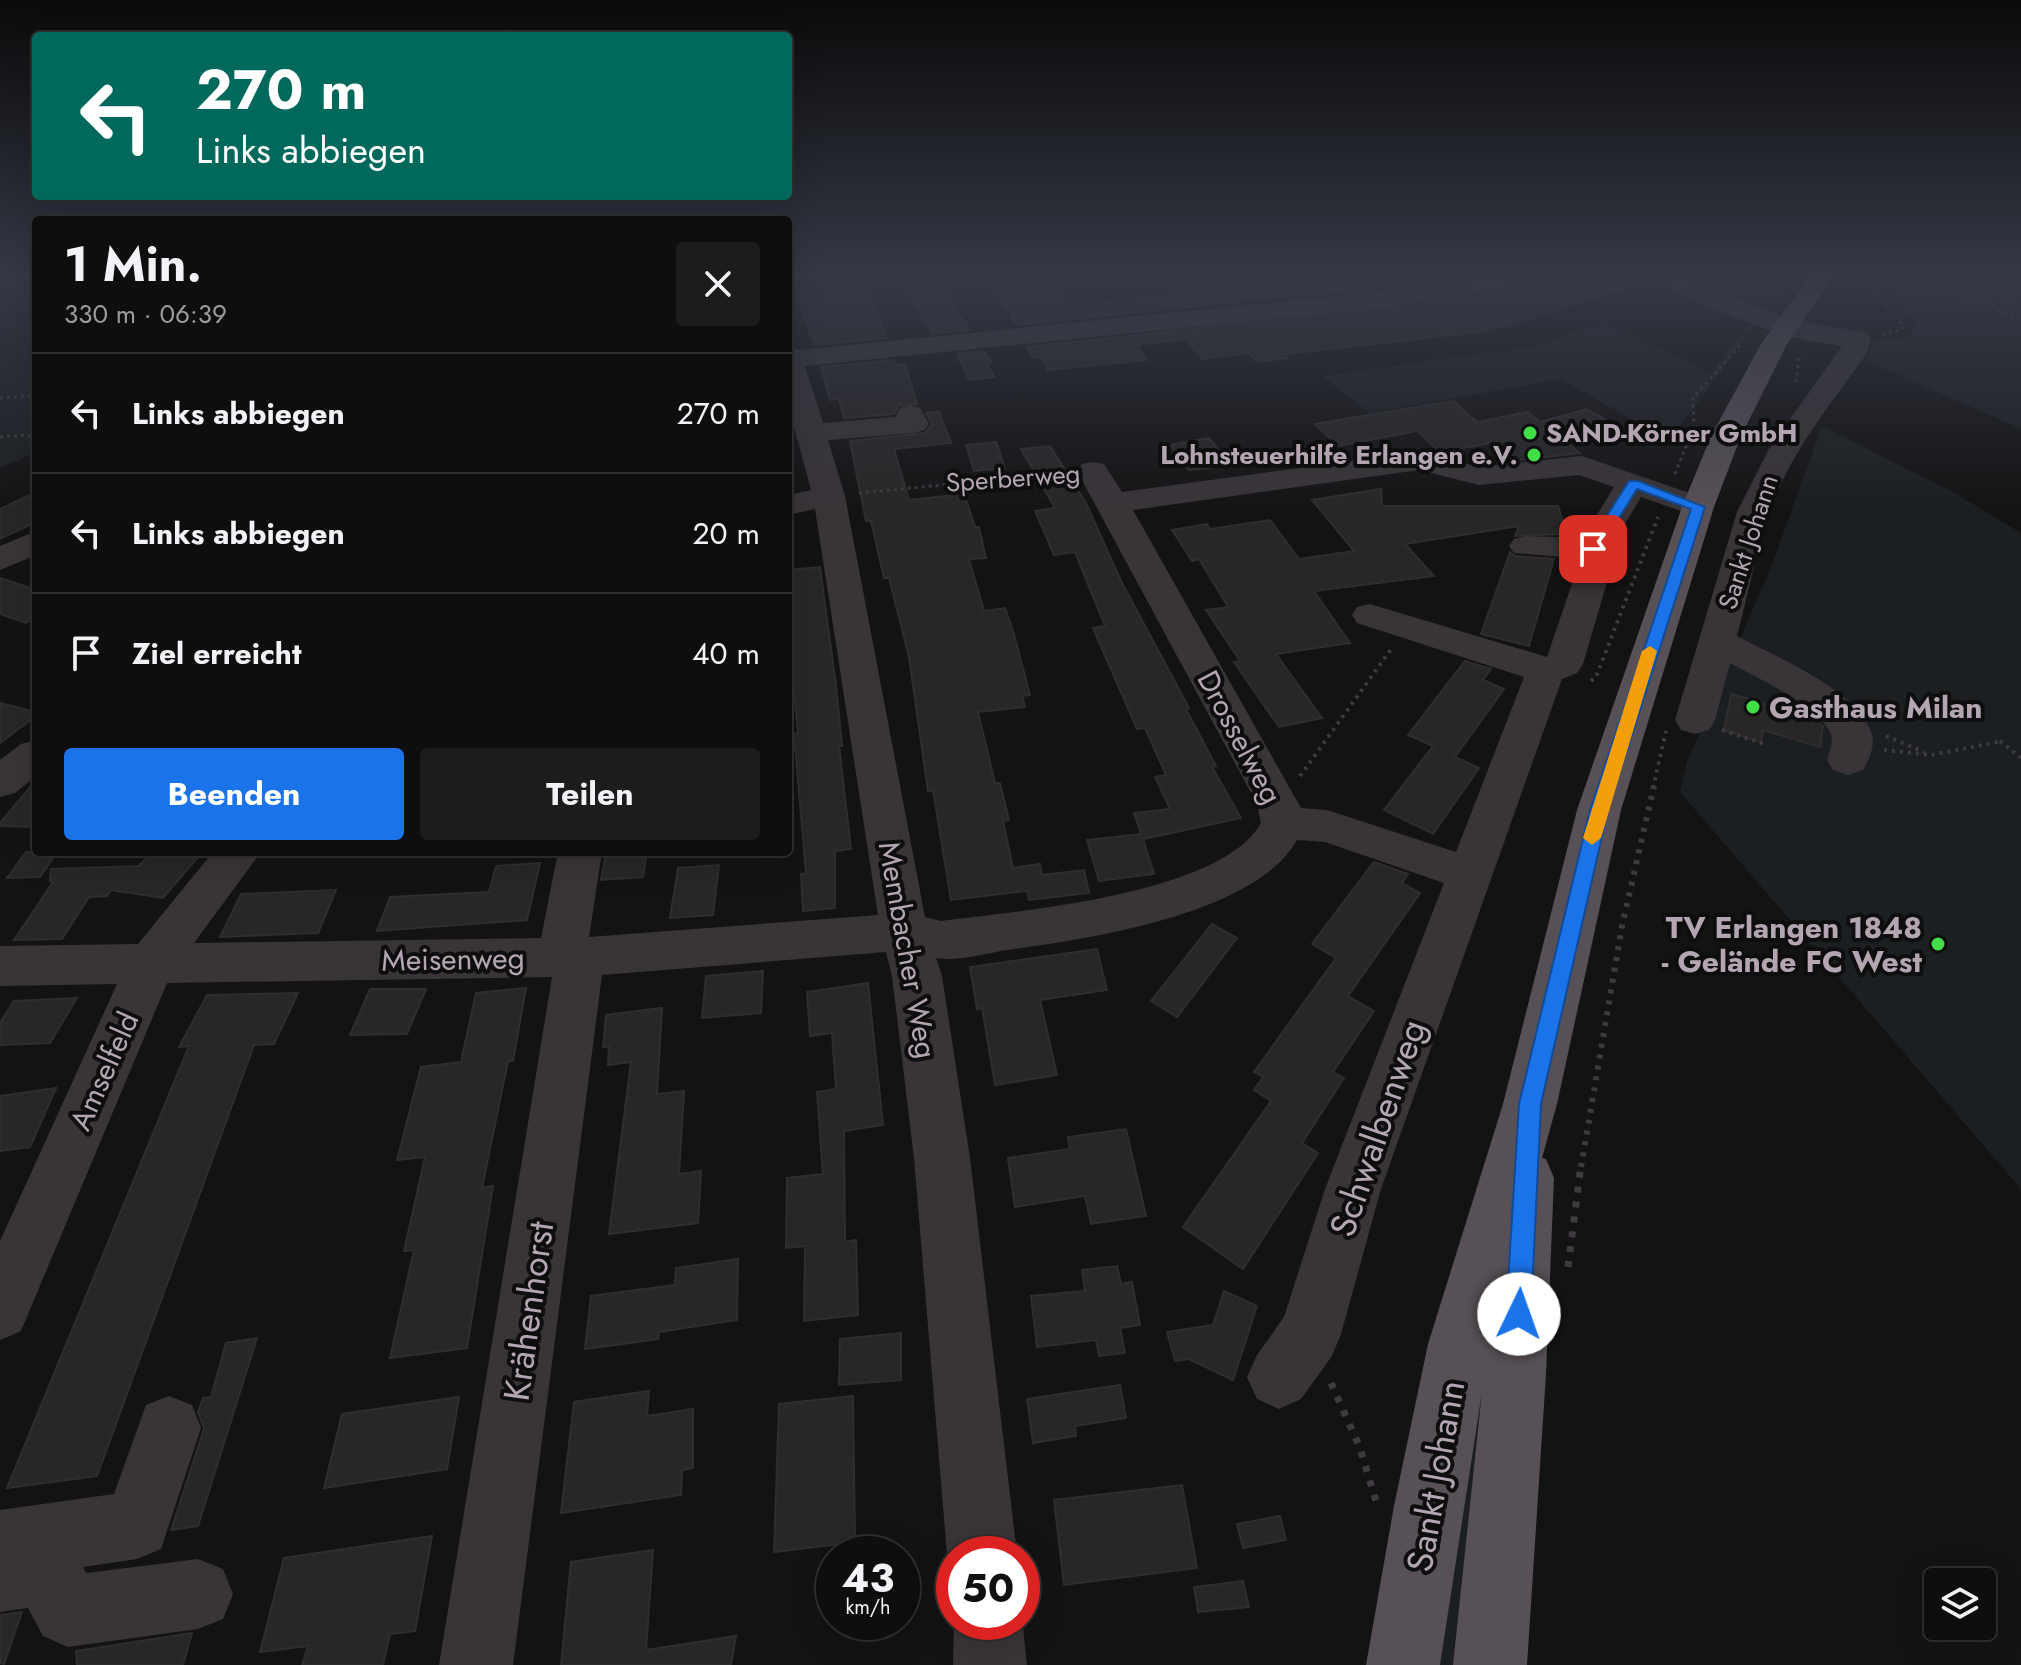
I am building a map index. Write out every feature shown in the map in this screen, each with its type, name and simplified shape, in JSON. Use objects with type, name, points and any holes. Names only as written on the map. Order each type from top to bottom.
[{"type":"main road","name":"Sankt Johann","points":[[1403,1665],[1428,1506],[1459,1344],[1530,1104],[1599,810],[1698,507],[1742,401],[1774,356]]},
{"type":"main road","name":"Sankt Johann","points":[[1490,1665],[1515,1374],[1530,1104]]},
{"type":"street","points":[[792,366],[882,356]]},
{"type":"street","name":"Sankt Johann","points":[[1681,723],[1717,641],[1753,512],[1765,481],[1785,443],[1851,356]]},
{"type":"street","name":"Membacher Weg","points":[[792,372],[811,433],[808,500],[904,932],[917,976],[942,1158],[980,1536]]},
{"type":"street","points":[[811,433],[914,424],[910,414]]},
{"type":"street","name":"Sperberweg","points":[[1103,487],[1419,461],[1479,476],[1582,465],[1633,483]]},
{"type":"street","points":[[1370,615],[1546,671],[1564,664],[1593,572],[1593,549],[1633,483],[1698,507]]},
{"type":"street","name":"Drosselweg","points":[[904,932],[941,940],[1055,925],[1164,902],[1208,886],[1251,862],[1276,838],[1281,814],[1103,487]]},
{"type":"street","points":[[0,560],[32,543]]},
{"type":"street","points":[[1526,546],[1593,549]]},
{"type":"street","points":[[1717,641],[1822,701],[1844,719],[1851,732],[1850,753]]},
{"type":"street","name":"Schwalbenweg","points":[[1294,1356],[1546,671]]},
{"type":"street","points":[[0,782],[32,757]]},
{"type":"street","points":[[1281,814],[1327,826],[1469,874]]},
{"type":"street","name":"Amselfeld","points":[[0,1310],[151,963],[236,856]]},
{"type":"street","name":"Krähenhorst","points":[[476,1665],[570,957],[580,856]]},
{"type":"street","name":"Meisenweg","points":[[0,966],[570,957],[904,932]]},
{"type":"street","points":[[0,1544],[137,1525],[169,1428]]},
{"type":"street","points":[[0,1577],[46,1570],[68,1611],[198,1594]]},
{"type":"street","points":[[989,1640],[990,1665]]},
{"type":"path","points":[[1794,386],[1798,377],[1798,356]]},
{"type":"path","points":[[0,398],[32,395]]},
{"type":"path","points":[[0,437],[32,437]]},
{"type":"path","name":"Sperberweg","points":[[808,500],[954,482],[1103,487]]},
{"type":"path","points":[[1281,814],[1407,628]]},
{"type":"path","points":[[1566,1278],[1584,1143],[1622,926],[1681,723]]},
{"type":"path","points":[[1744,738],[1764,744]]},
{"type":"path","points":[[1850,753],[1931,755],[2001,741],[2021,758]]},
{"type":"path","points":[[1294,1356],[1360,1448],[1380,1517]]},
{"type":"shaded area","points":[[0,356],[32,356],[32,454],[0,468]]},
{"type":"shaded area","points":[[1467,356],[1673,356],[1710,373],[1724,356],[1732,356],[1669,441],[1561,379],[1369,413],[1323,376]]},
{"type":"shaded area","points":[[1867,356],[2021,356],[2021,429],[1865,360]]},
{"type":"shaded area","name":"TV Erlangen 1848 - Gelände FC West","points":[[1822,426],[1953,492],[2021,533],[2021,1189],[1680,792],[1687,762],[1772,565]]},
{"type":"shaded area","points":[[1487,1367],[1465,1665],[1431,1665],[1482,1368]]},
{"type":"building","points":[[958,356],[987,356],[992,362],[987,363],[994,377],[969,380]]},
{"type":"building","points":[[1033,356],[1143,356],[1146,360],[1048,370],[1041,357]]},
{"type":"building","points":[[1199,356],[1228,356],[1202,359]]},
{"type":"building","points":[[1251,356],[1287,358],[1257,362]]},
{"type":"building","points":[[894,360],[896,365],[905,364],[917,404],[899,405],[894,414],[844,418],[839,399],[830,400],[821,367]]},
{"type":"building","points":[[1453,401],[1477,422],[1528,412],[1540,422],[1587,409],[1614,425],[1562,439],[1580,453],[1519,460],[1498,442],[1440,452],[1417,431],[1338,446],[1315,424]]},
{"type":"building","points":[[939,412],[951,443],[894,449],[909,500],[964,494],[975,527],[979,527],[986,558],[969,559],[984,611],[1005,608],[1013,631],[1030,695],[1022,696],[1025,707],[978,712],[995,783],[1000,783],[1009,820],[1003,821],[1013,868],[1040,864],[1042,875],[1084,870],[1089,893],[1029,900],[1027,891],[951,900],[933,790],[928,791],[909,657],[889,578],[884,578],[871,521],[866,521],[850,441],[925,433],[932,424],[926,413]]},
{"type":"building","points":[[1209,438],[1231,465],[1189,470],[1170,445]]},
{"type":"building","points":[[996,442],[1005,468],[974,471],[966,445]]},
{"type":"building","points":[[1050,446],[1086,503],[1121,581],[1189,708],[1186,709],[1216,766],[1212,767],[1241,818],[1143,839],[1154,874],[1099,881],[1087,840],[1141,834],[1134,813],[1170,809],[1155,777],[1166,775],[1145,728],[1137,729],[1093,628],[1105,626],[1075,552],[1054,555],[1035,511],[1055,508],[1021,449]]},
{"type":"building","points":[[1381,489],[1382,506],[1558,506],[1564,525],[1562,534],[1515,536],[1519,526],[1405,544],[1434,576],[1314,591],[1350,643],[1276,654],[1322,718],[1279,727],[1234,662],[1240,661],[1206,610],[1228,607],[1199,559],[1192,561],[1172,530],[1207,524],[1210,529],[1270,520],[1299,559],[1354,551],[1312,500]]},
{"type":"building","points":[[32,494],[32,524],[0,539],[0,509]]},
{"type":"building","points":[[1510,552],[1514,556],[1554,559],[1529,646],[1481,634]]},
{"type":"building","points":[[820,567],[836,685],[842,746],[839,746],[851,849],[835,851],[835,908],[803,911],[801,874],[806,873],[794,734],[798,733],[792,669],[792,570]]},
{"type":"building","points":[[0,578],[32,589],[32,619],[26,623],[0,614]]},
{"type":"building","points":[[1465,661],[1491,669],[1483,680],[1504,689],[1455,757],[1479,768],[1433,834],[1384,810],[1433,746],[1408,735]]},
{"type":"building","name":"Gasthaus Milan","points":[[1731,694],[1815,718],[1823,727],[1820,747],[1763,730],[1761,742],[1724,730]]},
{"type":"building","points":[[0,703],[32,711],[32,719],[0,743]]},
{"type":"building","points":[[32,785],[32,827],[0,826]]},
{"type":"building","points":[[26,852],[32,852],[32,856],[54,856],[40,877],[7,878]]},
{"type":"building","points":[[148,856],[198,857],[163,898],[111,890],[107,896],[89,897],[62,939],[14,940],[53,882],[50,881],[51,869],[139,866]]},
{"type":"building","points":[[605,856],[646,856],[643,877],[601,880]]},
{"type":"building","points":[[1374,862],[1408,874],[1402,883],[1420,893],[1348,996],[1374,1011],[1333,1072],[1344,1078],[1302,1143],[1318,1153],[1243,1269],[1183,1227],[1271,1101],[1254,1090],[1263,1077],[1254,1072],[1336,958],[1312,944]]},
{"type":"building","points":[[540,863],[527,920],[377,931],[390,897],[489,892],[496,866]]},
{"type":"building","points":[[719,865],[713,915],[670,918],[678,868]]},
{"type":"building","points":[[336,890],[318,933],[220,937],[241,894]]},
{"type":"building","points":[[1212,924],[1237,938],[1177,1017],[1151,1001]]},
{"type":"building","points":[[1097,949],[1107,990],[1040,1000],[1057,1075],[995,1085],[982,1008],[977,1009],[970,967]]},
{"type":"building","points":[[763,971],[761,1013],[702,1018],[706,976]]},
{"type":"building","points":[[868,983],[883,1125],[844,1131],[845,1242],[856,1240],[858,1315],[804,1321],[805,1246],[786,1248],[787,1178],[823,1174],[817,1092],[836,1089],[832,1033],[810,1036],[807,992]]},
{"type":"building","points":[[526,988],[513,1061],[508,1061],[482,1188],[493,1186],[467,1348],[390,1358],[414,1250],[404,1251],[425,1157],[397,1160],[421,1067],[461,1062],[476,993]]},
{"type":"building","points":[[370,989],[426,989],[407,1034],[350,1035]]},
{"type":"building","points":[[298,993],[274,1044],[254,1045],[97,1476],[7,1488],[189,1046],[179,1047],[207,995]]},
{"type":"building","points":[[77,998],[50,1043],[0,1045],[0,1023],[14,1001]]},
{"type":"building","points":[[662,1008],[657,1094],[684,1091],[679,1174],[701,1171],[698,1223],[609,1234],[631,1062],[608,1065],[609,1046],[603,1047],[606,1015]]},
{"type":"building","points":[[56,1088],[30,1147],[0,1151],[0,1096]]},
{"type":"building","points":[[1126,1129],[1146,1216],[1091,1224],[1085,1196],[1015,1207],[1008,1158],[1070,1149],[1068,1137]]},
{"type":"building","points":[[738,1259],[737,1320],[659,1332],[658,1339],[585,1349],[591,1296],[675,1285],[676,1268]]},
{"type":"building","points":[[1117,1266],[1121,1284],[1132,1282],[1140,1325],[1120,1328],[1125,1353],[1099,1356],[1096,1340],[1037,1347],[1031,1296],[1085,1291],[1082,1270]]},
{"type":"building","points":[[1224,1291],[1257,1306],[1233,1380],[1189,1359],[1175,1361],[1167,1332],[1213,1325]]},
{"type":"building","points":[[901,1333],[901,1380],[839,1385],[840,1339]]},
{"type":"building","points":[[257,1338],[198,1526],[171,1530],[204,1429],[198,1412],[203,1398],[211,1397],[226,1343]]},
{"type":"building","points":[[1120,1385],[1126,1418],[1075,1426],[1076,1436],[1033,1443],[1027,1399]]},
{"type":"building","points":[[649,1391],[647,1416],[693,1409],[693,1468],[682,1470],[681,1495],[561,1513],[574,1402]]},
{"type":"building","points":[[853,1396],[855,1536],[816,1536],[816,1547],[774,1552],[779,1404]]},
{"type":"building","points":[[459,1397],[447,1469],[324,1488],[342,1414]]},
{"type":"building","points":[[1182,1485],[1197,1568],[1064,1585],[1054,1500]]},
{"type":"building","points":[[1280,1516],[1286,1540],[1243,1548],[1237,1524]]},
{"type":"building","points":[[432,1536],[415,1631],[390,1634],[383,1665],[302,1665],[308,1646],[260,1652],[284,1558]]},
{"type":"building","points":[[653,1550],[646,1650],[736,1636],[731,1665],[561,1665],[571,1562]]},
{"type":"building","points":[[1243,1581],[1249,1607],[1198,1612],[1194,1587]]},
{"type":"building","points":[[22,1612],[4,1664],[0,1663],[0,1615]]},
{"type":"building","points":[[192,1633],[183,1665],[77,1665],[76,1651]]},
{"type":"slow traffic","points":[[1592,838],[1650,651]]},
{"type":"place","name":"SAND-Körner GmbH","points":[[1530,433]]},
{"type":"place","name":"Lohnsteuerhilfe Erlangen e.V.","points":[[1534,455]]},
{"type":"place","name":"Gasthaus Milan","points":[[1753,707]]},
{"type":"place","name":"TV Erlangen 1848 - Gelände FC West","points":[[1938,944]]},
{"type":"route","points":[[1519,1314],[1530,1104],[1599,810],[1698,507],[1633,483],[1593,549]]}]
